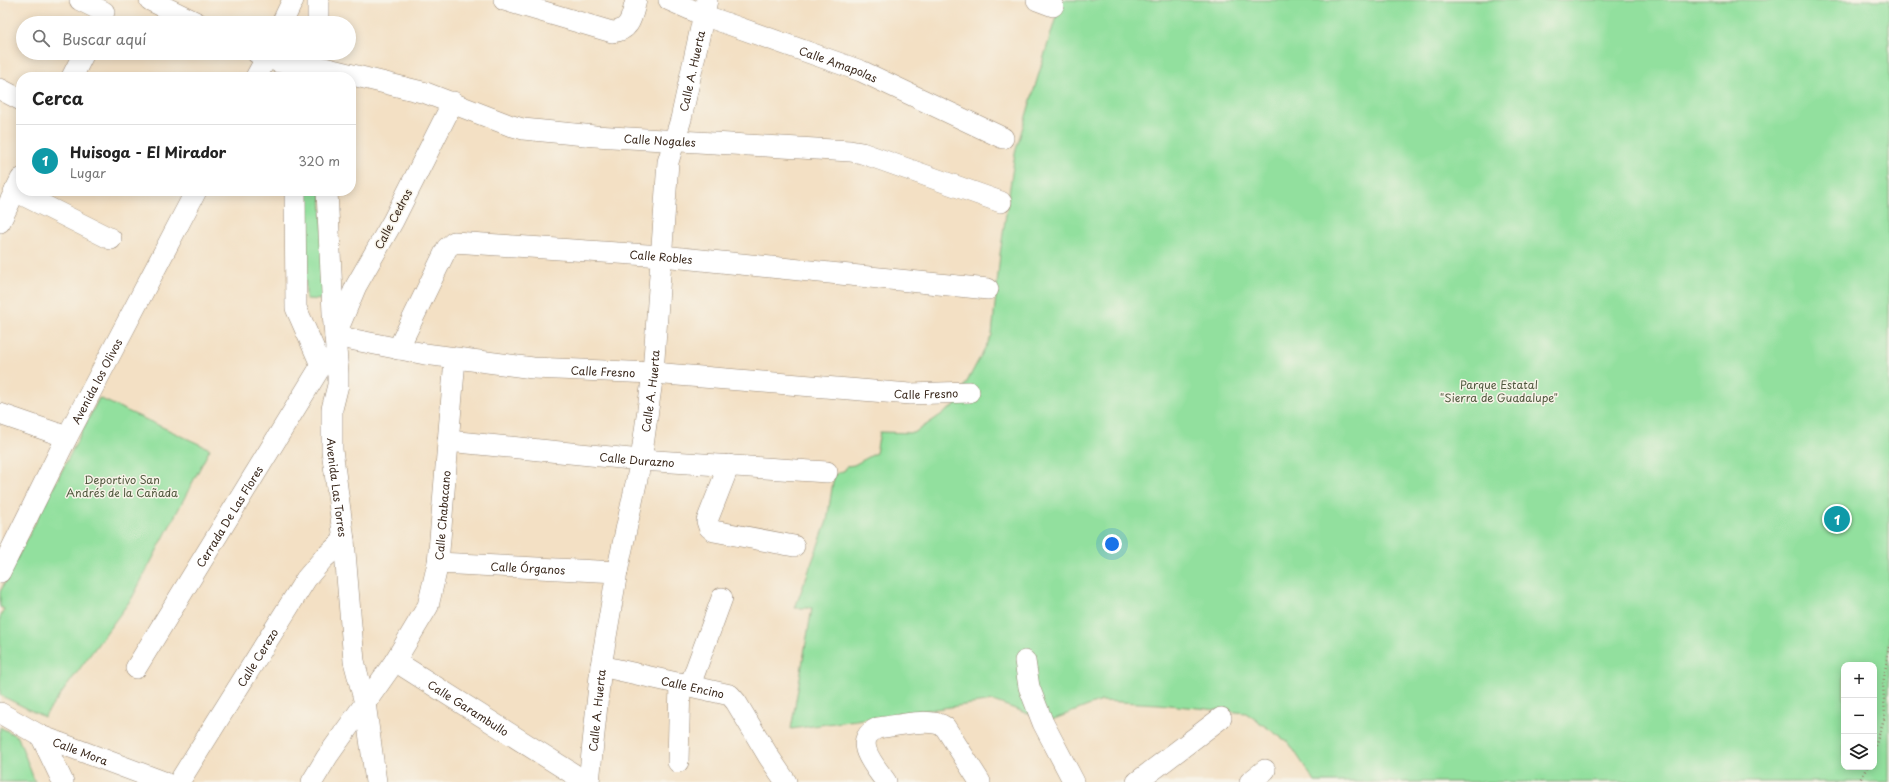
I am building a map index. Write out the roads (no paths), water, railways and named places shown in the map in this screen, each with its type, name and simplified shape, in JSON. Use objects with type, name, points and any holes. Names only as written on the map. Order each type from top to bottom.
[{"type":"street","points":[[80,0],[104,12]]},
{"type":"street","points":[[150,0],[183,16]]},
{"type":"street","points":[[318,0],[318,16]]},
{"type":"street","points":[[504,0],[553,7],[612,32],[622,30],[629,25],[636,0]]},
{"type":"street","name":"Calle Amapolas","points":[[669,0],[705,8],[862,71],[1003,138]]},
{"type":"street","name":"Calle A. Huerta","points":[[588,782],[601,666],[617,572],[641,460],[653,374],[668,162],[681,119],[705,8]]},
{"type":"street","points":[[74,72],[80,60]]},
{"type":"street","points":[[258,72],[262,60]]},
{"type":"street","name":"Calle Nogales","points":[[274,60],[293,71],[320,66],[344,72]]},
{"type":"street","name":"Calle Nogales","points":[[356,75],[426,92],[509,125],[523,129],[595,136],[862,153],[1001,202]]},
{"type":"street","points":[[0,89],[16,97]]},
{"type":"street","name":"Calle Cedros","points":[[335,336],[356,286],[393,221],[453,102]]},
{"type":"street","points":[[0,221],[16,189]]},
{"type":"street","points":[[37,196],[111,239]]},
{"type":"street","name":"Avenida los Olivos","points":[[0,572],[5,549],[67,437],[193,196]]},
{"type":"street","name":"Cerrada De Las Flores","points":[[136,668],[318,371],[320,364],[296,308],[295,196]]},
{"type":"street","name":"Avenida Las Torres","points":[[326,196],[335,336],[338,355],[338,385],[332,409],[331,434],[344,540],[354,661],[365,703],[376,782]]},
{"type":"street","name":"Calle Robles","points":[[398,349],[446,248],[454,242],[662,256],[988,290]]},
{"type":"street","name":"Calle Fresno","points":[[335,336],[455,359],[532,368],[653,374],[910,394],[969,392]]},
{"type":"street","name":"Calle Chabacano","points":[[395,661],[428,606],[438,563],[455,359]]},
{"type":"street","points":[[0,414],[67,437]]},
{"type":"street","name":"Calle Durazno","points":[[448,441],[641,460],[827,472]]},
{"type":"street","points":[[729,465],[707,521],[709,527],[714,531],[794,546]]},
{"type":"street","name":"Calle Cerezo","points":[[179,782],[306,579],[323,559],[344,540]]},
{"type":"street","name":"Calle Órganos","points":[[438,563],[617,572]]},
{"type":"street","points":[[678,762],[685,684],[722,598]]},
{"type":"street","points":[[312,782],[327,757],[395,661]]},
{"type":"street","name":"Calle Garambullo","points":[[395,661],[588,782]]},
{"type":"street","points":[[1025,662],[1029,687],[1043,723],[1074,782]]},
{"type":"street","name":"Calle Encino","points":[[601,666],[730,695],[736,702],[786,782]]},
{"type":"street","name":"Calle Mora","points":[[0,713],[41,736],[164,782]]},
{"type":"street","points":[[1137,782],[1221,718]]},
{"type":"street","points":[[886,782],[865,748],[865,740],[872,731],[878,728],[930,722],[940,723],[948,731],[980,782]]},
{"type":"street","points":[[41,736],[63,782]]},
{"type":"place","name":"Huisoga - El Mirador","points":[[1837,519]]},
{"type":"park label","name":"Parque Estatal \"Sierra de Guadalupe\"","points":[[1499,390]]},
{"type":"park label","name":"Deportivo San Andrés de la Cañada","points":[[122,485]]}]
